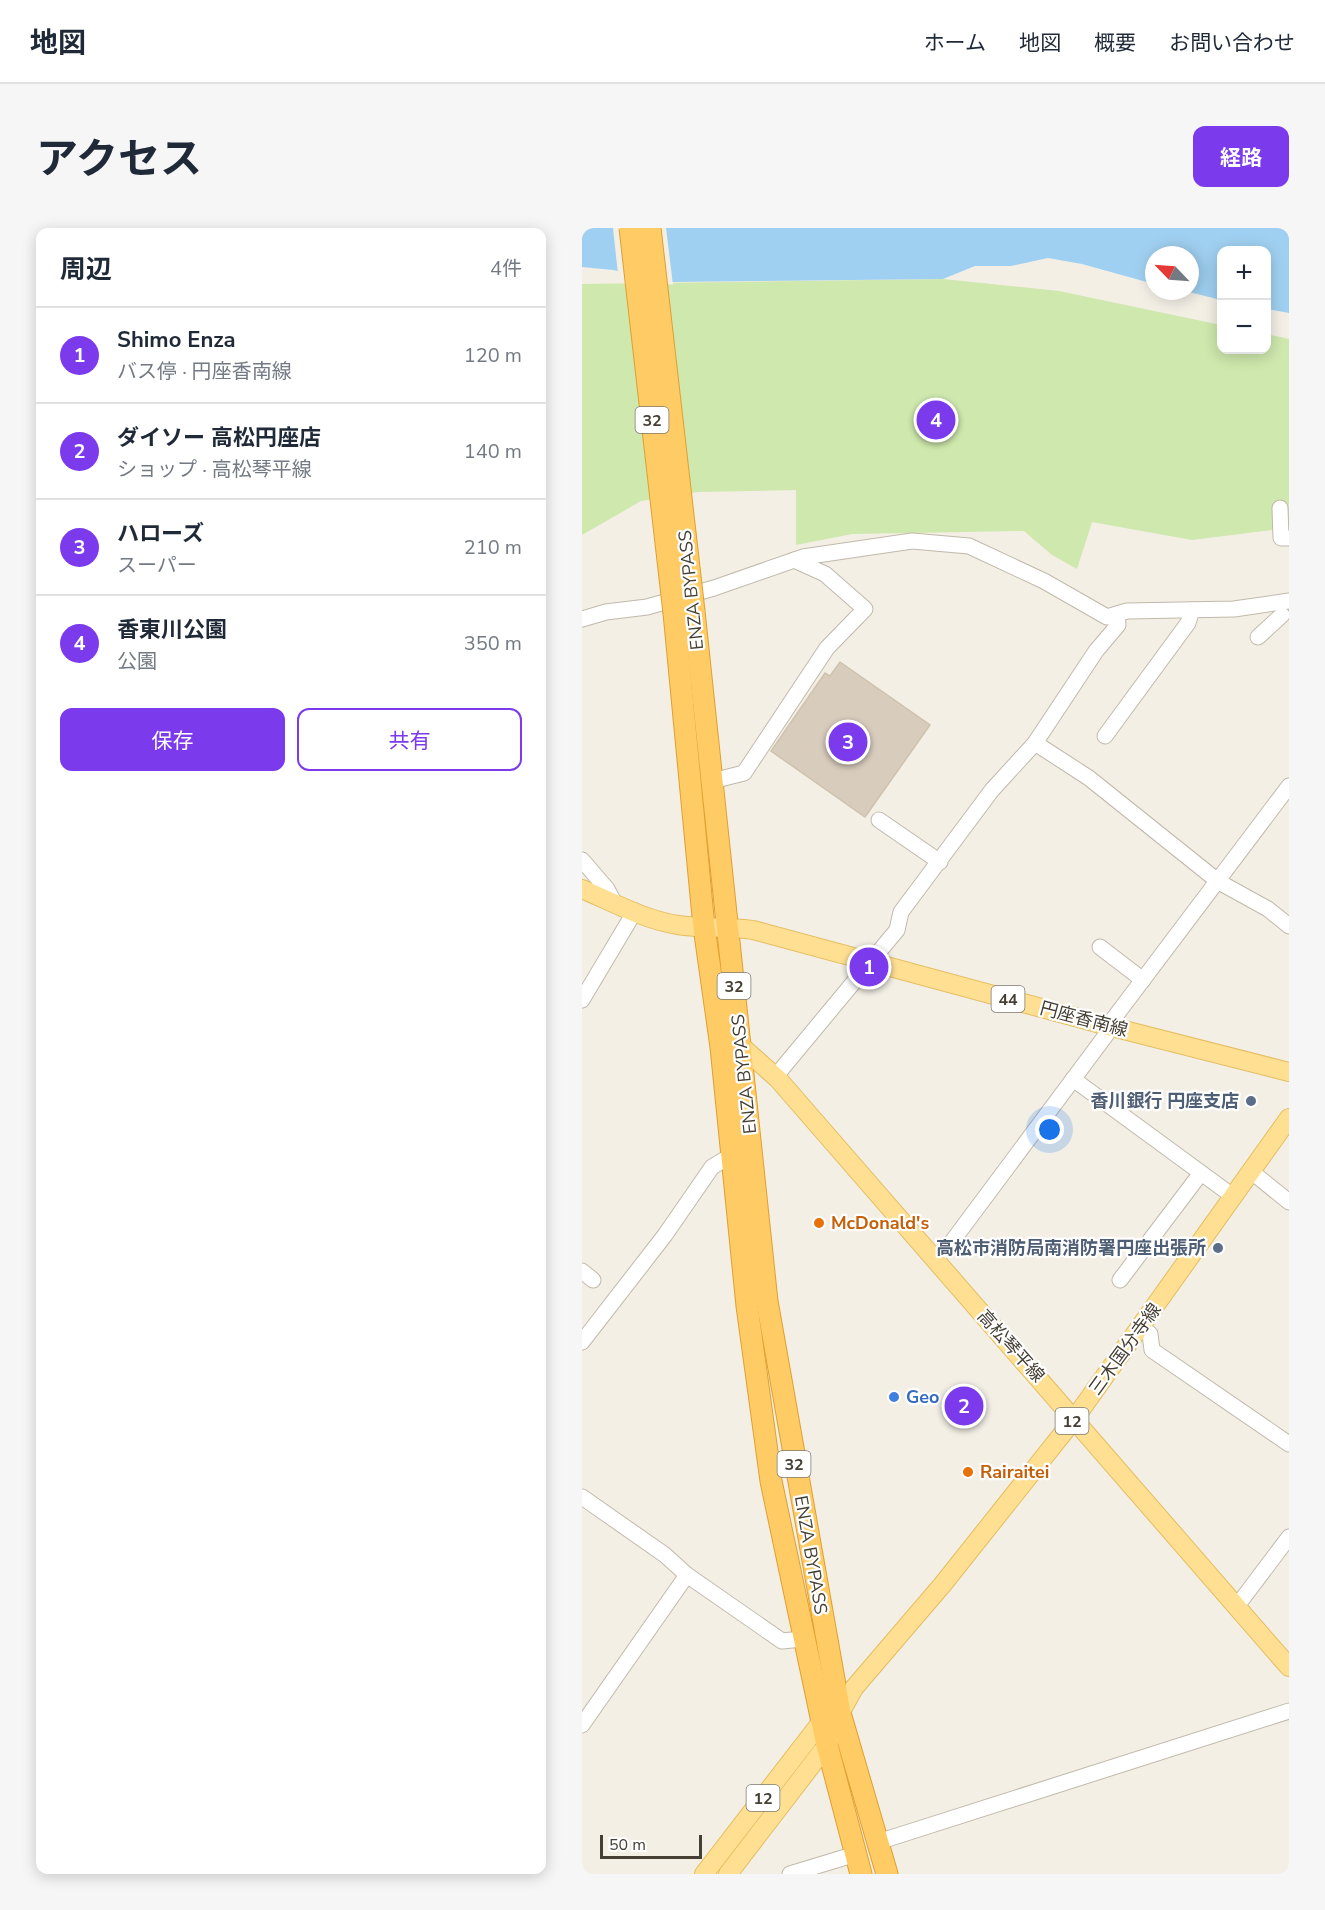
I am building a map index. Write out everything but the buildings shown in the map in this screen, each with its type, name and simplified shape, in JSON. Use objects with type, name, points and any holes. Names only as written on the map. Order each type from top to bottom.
[{"type":"highway","name":"ENZA BYPASS","points":[[630,228],[684,612],[712,781],[728,926],[732,1155],[747,1306],[771,1481],[802,1639],[878,1842],[887,1874]]},
{"type":"highway","name":"ENZA BYPASS","points":[[650,228],[684,612],[704,927],[731,1046],[767,1301],[831,1717],[827,1745],[858,1864]]},
{"type":"main road","points":[[582,889],[635,911],[678,925],[704,927]]},
{"type":"main road","name":"円座香南線","points":[[704,927],[728,926],[871,960],[1112,1028],[1289,1072]]},
{"type":"main road","name":"高松琴平線","points":[[731,1046],[775,1077],[1075,1418],[1289,1667]]},
{"type":"main road","name":"三木国分寺線","points":[[704,1874],[854,1688],[943,1584],[1075,1418],[1289,1118]]},
{"type":"main road","name":"12","points":[[728,1874],[827,1745]]},
{"type":"street","points":[[1280,508],[1281,538],[1289,538]]},
{"type":"street","points":[[582,619],[606,612],[647,607],[714,588],[794,560],[837,550],[912,541],[969,546],[1044,581],[1107,617],[1127,611],[1285,610]]},
{"type":"street","points":[[712,781],[744,773],[827,648],[865,609],[825,574],[794,560]]},
{"type":"street","points":[[1105,736],[1188,623],[1192,610]]},
{"type":"street","points":[[1258,636],[1285,610]]},
{"type":"street","points":[[775,1077],[897,930],[901,912],[992,790],[1035,743],[1096,651],[1118,625],[1117,614]]},
{"type":"street","points":[[1035,743],[1089,778],[1219,882],[1268,909],[1289,926]]},
{"type":"street","points":[[934,1259],[951,1243],[1112,1028],[1114,1018],[1219,882],[1289,786]]},
{"type":"street","points":[[879,820],[940,862]]},
{"type":"street","points":[[582,860],[607,889],[614,902]]},
{"type":"street","points":[[582,1000],[596,981],[635,911]]},
{"type":"street","points":[[1100,947],[1143,980]]},
{"type":"street","points":[[1073,1079],[1185,1158],[1234,1197]]},
{"type":"street","points":[[582,1342],[665,1235],[712,1167],[732,1155]]},
{"type":"street","points":[[1252,1172],[1289,1202]]},
{"type":"street","points":[[1120,1280],[1201,1173]]},
{"type":"street","points":[[1142,1327],[1150,1334],[1152,1350],[1289,1444]]},
{"type":"street","points":[[582,1497],[665,1555],[687,1575],[782,1641],[802,1639]]},
{"type":"street","points":[[1237,1606],[1289,1537]]},
{"type":"street","points":[[582,1725],[687,1575]]},
{"type":"street","points":[[878,1842],[1289,1711]]},
{"type":"street","points":[[790,1874],[858,1864]]},
{"type":"green space","points":[[943,279],[1059,291],[1217,324],[1217,354],[1271,354],[1271,335],[1289,339],[1289,528],[1192,540],[1092,522],[1077,569],[1052,555],[1024,531],[852,534],[796,545],[796,490],[698,492],[641,501],[582,535],[582,284]]},
{"type":"water","points":[[582,228],[1289,228],[1289,313],[1271,310],[1271,246],[1217,246],[1217,299],[1199,294],[1199,246],[1145,246],[1145,282],[1082,264],[1048,258],[1011,266],[975,266],[943,279],[670,282],[613,270],[582,267]]},
{"type":"pier","points":[[613,228],[666,228],[673,285],[618,274]]},
{"type":"place","name":"香東川公園","points":[[936,420]]},
{"type":"place","name":"ハローズ","points":[[848,742]]},
{"type":"place","name":"Shimo Enza","points":[[869,967]]},
{"type":"place","name":"香川銀行 円座支店","points":[[1251,1101]]},
{"type":"place","name":"McDonald's","points":[[819,1223]]},
{"type":"place","name":"高松市消防局南消防署円座出張所","points":[[1218,1248]]},
{"type":"place","name":"Geo","points":[[894,1397]]},
{"type":"place","name":"ダイソー 高松円座店","points":[[964,1406]]},
{"type":"place","name":"Rairaitei","points":[[968,1472]]}]
